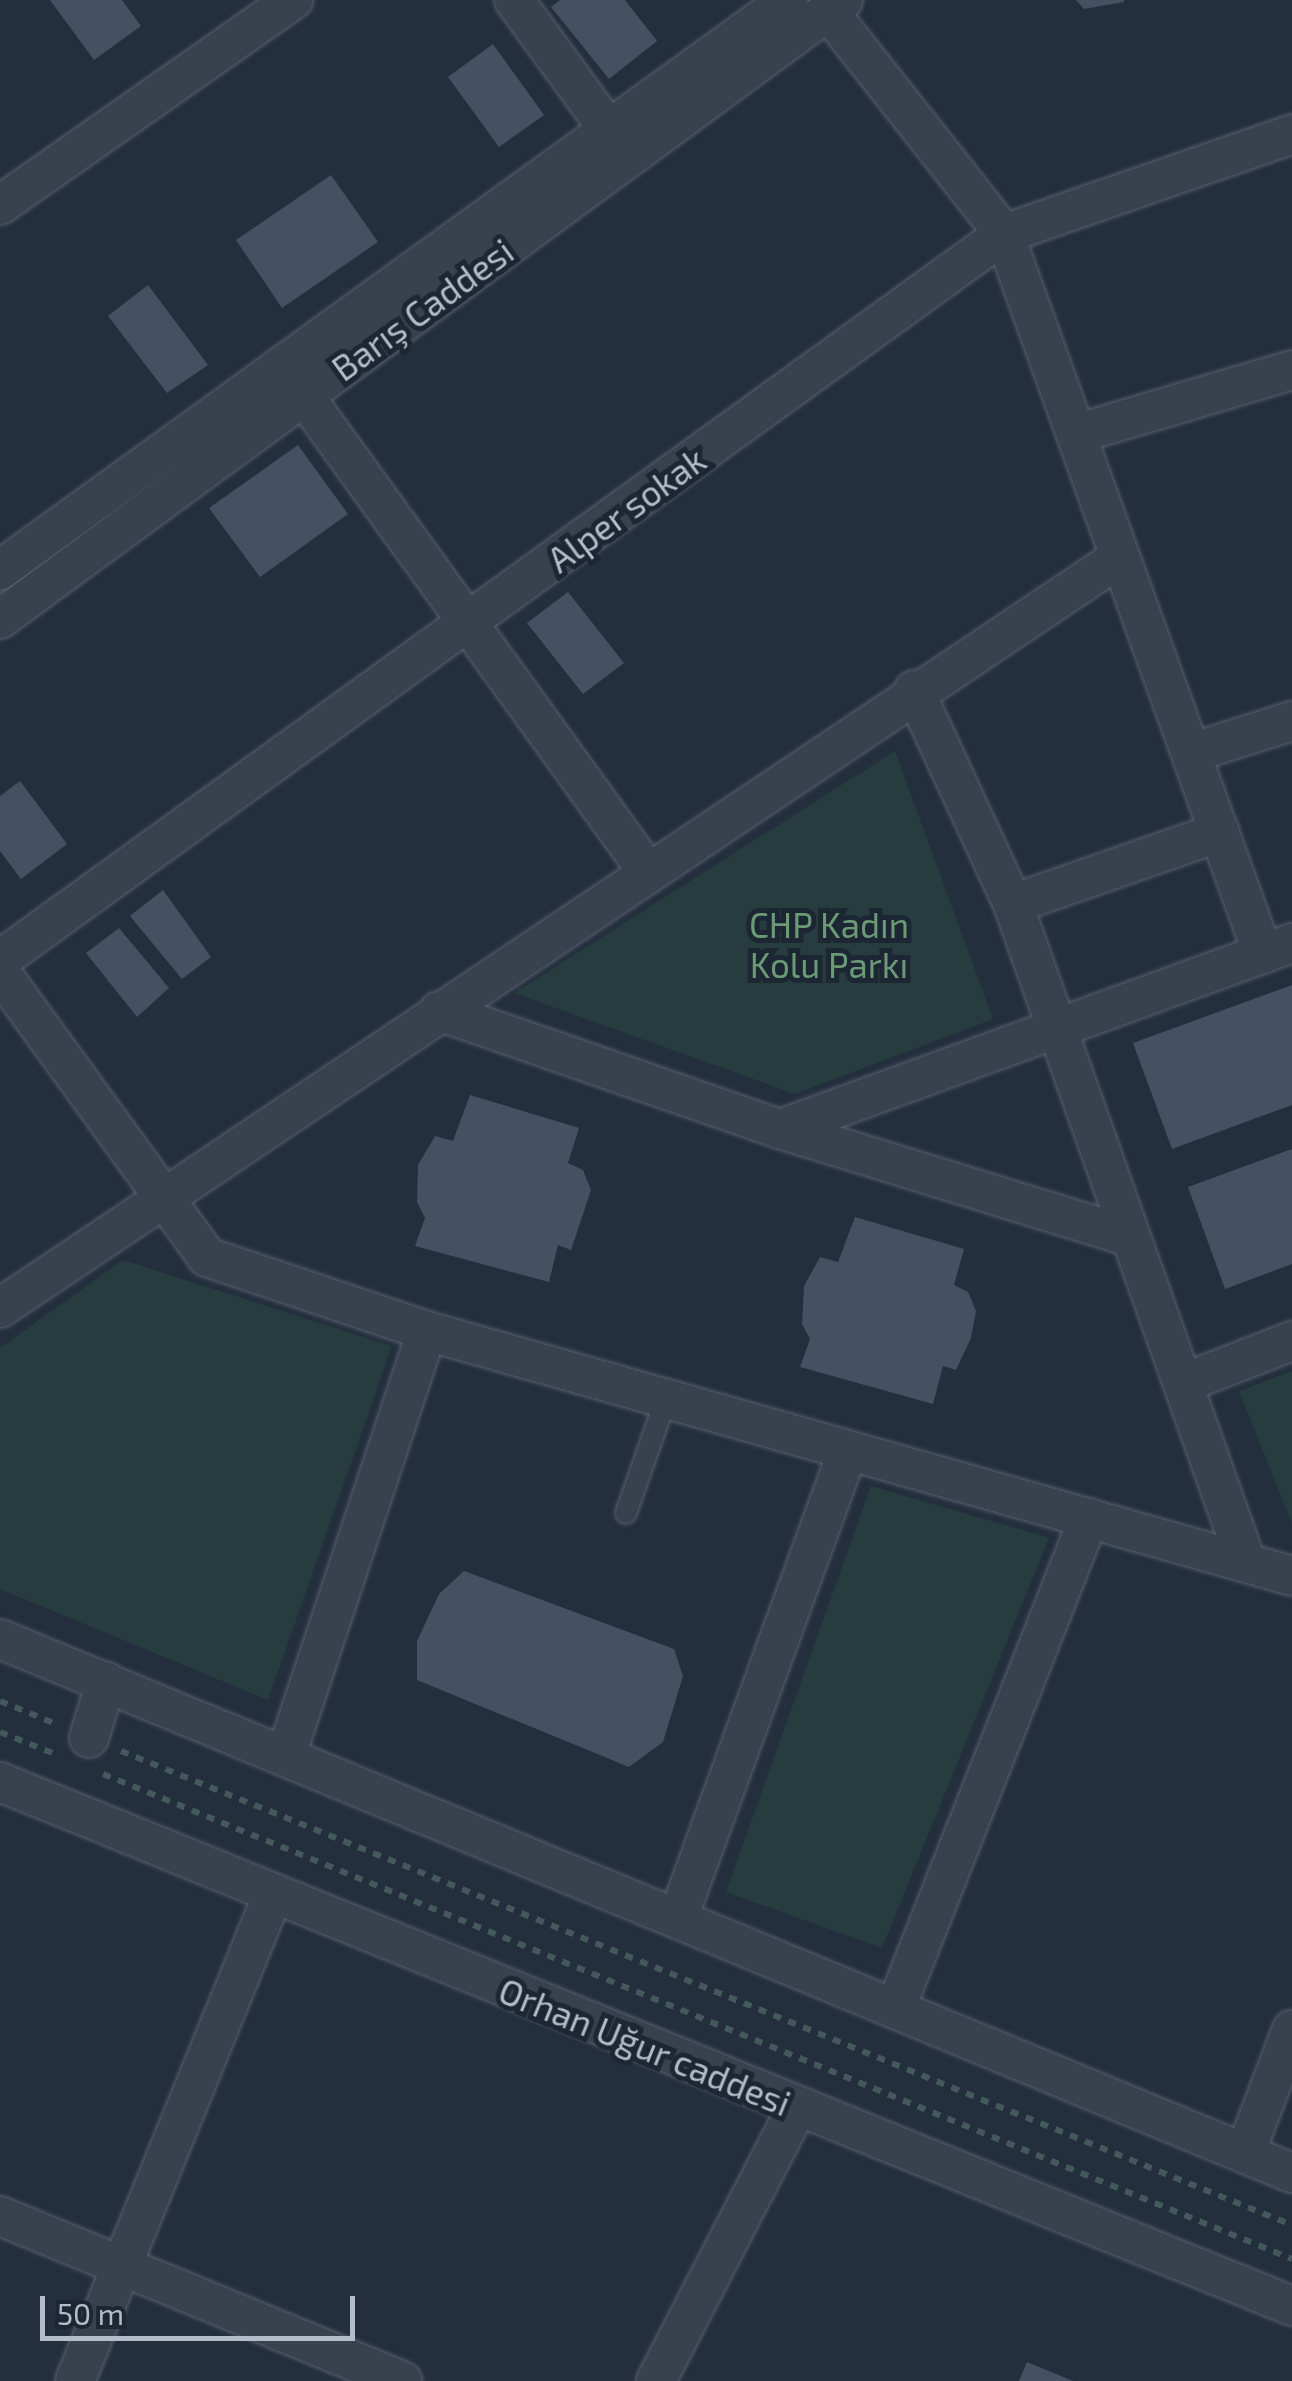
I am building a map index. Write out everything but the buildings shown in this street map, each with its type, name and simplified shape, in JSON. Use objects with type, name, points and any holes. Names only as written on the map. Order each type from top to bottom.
[{"type":"street","points":[[0,205],[293,0]]},
{"type":"street","points":[[514,0],[618,144]]},
{"type":"street","name":"Barış Caddesi","points":[[0,618],[304,396],[618,144],[788,0]]},
{"type":"street","points":[[780,1129],[1277,949],[1220,832],[1004,234],[836,6]]},
{"type":"street","name":"Barış Caddesi","points":[[0,570],[618,144],[836,6]]},
{"type":"street","name":"Alper sokak","points":[[0,960],[1004,234],[1292,134]]},
{"type":"street","points":[[1076,434],[1292,370]]},
{"type":"street","points":[[304,396],[648,872]]},
{"type":"street","points":[[0,1308],[158,1197],[914,690],[1119,558]]},
{"type":"street","points":[[914,690],[1012,904],[1126,1236],[1184,1383],[1246,1562]]},
{"type":"street","points":[[1194,752],[1292,720]]},
{"type":"street","points":[[1012,904],[1220,832]]},
{"type":"street","points":[[0,972],[158,1197],[207,1257],[427,1331],[1292,1576]]},
{"type":"street","points":[[439,1011],[780,1129],[1126,1236]]},
{"type":"street","points":[[286,1755],[427,1331]]},
{"type":"street","points":[[1184,1383],[1292,1341]]},
{"type":"street","points":[[680,1915],[848,1451]]},
{"type":"street","points":[[896,2007],[1090,1518]]},
{"type":"street","points":[[0,1639],[680,1915],[1292,2173]]},
{"type":"street","points":[[85,1756],[106,1682]]},
{"type":"street","name":"Orhan Uğur caddesi","points":[[0,1782],[272,1897],[1292,2306]]},
{"type":"street","points":[[75,2381],[272,1897]]},
{"type":"street","points":[[1244,2152],[1292,2030]]},
{"type":"street","points":[[656,2381],[798,2106]]},
{"type":"street","points":[[0,2216],[403,2381]]},
{"type":"lane","points":[[626,1512],[666,1399]]},
{"type":"path","points":[[0,1701],[85,1756],[1292,2259]]},
{"type":"path","points":[[0,1732],[85,1756],[1292,2226]]},
{"type":"green space","name":"CHP Kadın Kolu Parkı","points":[[895,751],[993,1019],[795,1094],[514,993]]},
{"type":"green space","points":[[123,1260],[392,1346],[268,1700],[0,1589],[0,1348]]},
{"type":"green space","points":[[1292,1371],[1292,1524],[1239,1391]]},
{"type":"green space","points":[[871,1486],[1049,1538],[882,1948],[726,1892]]}]
